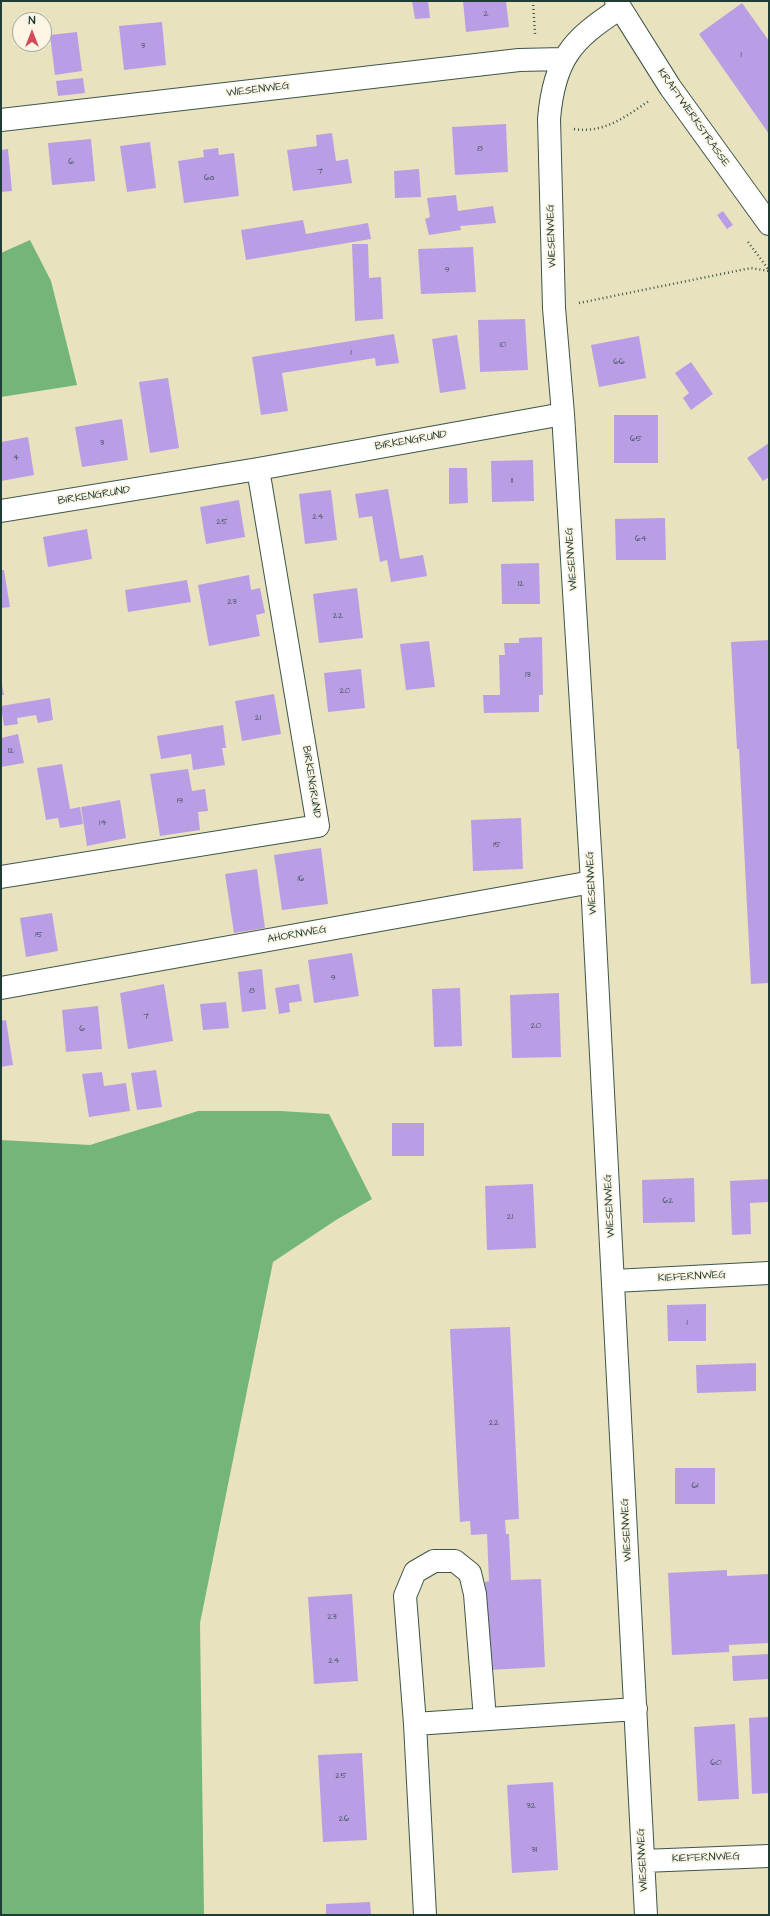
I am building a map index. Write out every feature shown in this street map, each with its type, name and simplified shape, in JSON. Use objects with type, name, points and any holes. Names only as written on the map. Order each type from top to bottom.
[{"type":"street","name":"WIESENWEG","points":[[617,5],[573,45],[563,59],[551,94],[549,119],[554,308],[563,414],[592,882],[646,1915]]},
{"type":"street","name":"KRAFTWERKSTRASSE","points":[[617,5],[670,87],[769,224]]},
{"type":"street","name":"WIESENWEG","points":[[1,120],[519,60],[563,59]]},
{"type":"street","name":"BIRKENGRUND","points":[[1,511],[258,469],[563,414]]},
{"type":"street","name":"BIRKENGRUND","points":[[1,877],[318,826],[258,469]]},
{"type":"street","name":"AHORNWEG","points":[[1,988],[592,882]]},
{"type":"street","name":"KIEFERNWEG","points":[[614,1281],[769,1274]]},
{"type":"street","points":[[425,1915],[415,1724],[405,1596],[415,1572],[434,1562],[455,1562],[470,1573],[475,1594],[485,1719]]},
{"type":"street","points":[[415,1724],[636,1709]]},
{"type":"street","name":"KIEFERNWEG","points":[[643,1861],[769,1856]]},
{"type":"path","points":[[554,308],[751,268],[769,271]]},
{"type":"green space","points":[[30,240],[51,281],[77,385],[1,397],[1,253]]},
{"type":"green space","points":[[198,1111],[281,1111],[329,1114],[372,1199],[336,1220],[273,1262],[200,1623],[204,1915],[1,1915],[1,1140],[90,1145]]},
{"type":"building","points":[[412,1],[428,1],[430,18],[415,19]]},
{"type":"building","points":[[463,1],[506,1],[509,27],[466,32]]},
{"type":"building","points":[[742,3],[769,41],[769,134],[699,34]]},
{"type":"building","points":[[162,22],[166,65],[124,70],[119,26]]},
{"type":"building","points":[[77,32],[82,71],[55,75],[52,51],[52,35]]},
{"type":"building","points":[[83,78],[85,93],[58,96],[56,81]]},
{"type":"building","points":[[506,124],[508,172],[455,175],[452,127]]},
{"type":"building","points":[[332,133],[336,161],[348,159],[352,183],[293,191],[287,150],[317,146],[316,135]]},
{"type":"building","points":[[91,139],[95,181],[52,185],[48,143]]},
{"type":"building","points":[[150,142],[156,188],[127,192],[120,146]]},
{"type":"building","points":[[218,148],[219,155],[234,153],[239,196],[184,203],[178,161],[204,157],[203,150]]},
{"type":"building","points":[[8,149],[12,191],[1,192],[1,150]]},
{"type":"building","points":[[419,169],[421,197],[395,198],[394,171]]},
{"type":"building","points":[[456,195],[458,211],[493,206],[496,223],[460,226],[461,230],[429,235],[425,219],[430,217],[427,198]]},
{"type":"building","points":[[723,211],[733,225],[727,229],[717,215]]},
{"type":"building","points":[[303,220],[306,234],[368,223],[371,239],[246,260],[241,230]]},
{"type":"building","points":[[352,244],[368,244],[369,278],[381,277],[383,319],[355,321]]},
{"type":"building","points":[[473,247],[476,292],[421,294],[418,249]]},
{"type":"building","points":[[525,319],[528,370],[480,372],[478,320]]},
{"type":"building","points":[[394,334],[399,363],[376,366],[375,358],[282,373],[288,411],[261,415],[252,357]]},
{"type":"building","points":[[457,335],[466,389],[440,393],[432,339]]},
{"type":"building","points":[[639,336],[646,378],[599,387],[591,345]]},
{"type":"building","points":[[691,362],[713,394],[691,410],[683,398],[689,393],[675,373]]},
{"type":"building","points":[[168,378],[179,448],[150,453],[139,382]]},
{"type":"building","points":[[614,415],[658,415],[658,463],[614,463]]},
{"type":"building","points":[[122,419],[128,460],[82,467],[75,427]]},
{"type":"building","points":[[28,437],[34,475],[1,481],[1,442]]},
{"type":"building","points":[[769,443],[769,477],[763,481],[747,458]]},
{"type":"building","points":[[533,460],[534,501],[492,502],[491,461]]},
{"type":"building","points":[[449,468],[467,468],[468,503],[449,504]]},
{"type":"building","points":[[388,489],[400,559],[423,555],[427,576],[391,582],[387,560],[380,562],[372,516],[359,518],[355,494]]},
{"type":"building","points":[[331,490],[337,540],[305,544],[299,494]]},
{"type":"building","points":[[239,500],[245,537],[206,544],[200,507]]},
{"type":"building","points":[[665,518],[666,560],[616,560],[615,519]]},
{"type":"building","points":[[87,529],[92,559],[48,567],[43,537]]},
{"type":"building","points":[[539,563],[540,604],[502,604],[501,564]]},
{"type":"building","points":[[1,570],[4,570],[10,607],[1,608]]},
{"type":"building","points":[[249,575],[251,590],[260,588],[265,613],[256,615],[260,636],[209,646],[198,585]]},
{"type":"building","points":[[187,580],[191,602],[128,612],[125,590]]},
{"type":"building","points":[[357,588],[363,638],[319,643],[313,594]]},
{"type":"building","points":[[542,637],[543,695],[539,695],[539,712],[484,713],[483,695],[500,695],[499,655],[505,655],[504,643],[519,643],[519,638]]},
{"type":"building","points":[[769,640],[769,983],[751,984],[739,749],[737,749],[731,642]]},
{"type":"building","points":[[429,641],[435,687],[406,690],[400,644]]},
{"type":"building","points":[[361,669],[365,708],[328,712],[324,673]]},
{"type":"building","points":[[1,681],[4,695],[1,695]]},
{"type":"building","points":[[274,694],[281,734],[242,741],[235,701]]},
{"type":"building","points":[[50,698],[53,720],[38,723],[36,715],[17,718],[18,724],[4,726],[1,706]]},
{"type":"building","points":[[223,725],[226,748],[222,748],[225,765],[193,770],[191,754],[161,759],[157,736]]},
{"type":"building","points":[[18,734],[24,763],[1,767],[1,738]]},
{"type":"building","points":[[62,764],[70,809],[80,807],[83,824],[60,828],[58,818],[46,820],[37,768]]},
{"type":"building","points":[[188,769],[192,791],[205,789],[208,811],[198,812],[200,830],[160,836],[150,774]]},
{"type":"building","points":[[120,800],[126,838],[87,846],[81,807]]},
{"type":"building","points":[[521,818],[523,869],[473,871],[471,820]]},
{"type":"building","points":[[321,848],[328,904],[282,910],[274,855]]},
{"type":"building","points":[[257,869],[265,928],[234,933],[225,874]]},
{"type":"building","points":[[52,913],[58,951],[26,957],[20,918]]},
{"type":"building","points":[[352,953],[359,996],[314,1003],[308,960]]},
{"type":"building","points":[[262,969],[266,1009],[242,1012],[238,972]]},
{"type":"building","points":[[164,984],[173,1041],[128,1049],[120,993]]},
{"type":"building","points":[[299,984],[302,1001],[289,1003],[290,1012],[279,1014],[275,988]]},
{"type":"building","points":[[460,988],[462,1046],[434,1047],[432,989]]},
{"type":"building","points":[[559,993],[561,1057],[512,1058],[510,995]]},
{"type":"building","points":[[226,1002],[229,1028],[203,1030],[200,1004]]},
{"type":"building","points":[[98,1006],[102,1049],[66,1052],[62,1010]]},
{"type":"building","points":[[6,1020],[13,1065],[1,1067],[1,1021]]},
{"type":"building","points":[[156,1070],[162,1107],[137,1110],[131,1073]]},
{"type":"building","points":[[102,1072],[104,1086],[126,1083],[130,1111],[89,1117],[82,1074]]},
{"type":"building","points":[[392,1123],[424,1123],[424,1156],[392,1156]]},
{"type":"building","points":[[694,1178],[695,1222],[643,1223],[642,1180]]},
{"type":"building","points":[[769,1179],[769,1202],[750,1203],[751,1234],[732,1235],[730,1181]]},
{"type":"building","points":[[533,1184],[536,1248],[487,1250],[485,1186]]},
{"type":"building","points":[[706,1304],[706,1341],[668,1341],[667,1305]]},
{"type":"building","points":[[510,1327],[519,1519],[505,1520],[506,1534],[509,1534],[511,1580],[541,1579],[545,1667],[489,1670],[485,1582],[489,1581],[487,1534],[471,1535],[470,1521],[460,1522],[450,1329]]},
{"type":"building","points":[[756,1363],[756,1391],[697,1393],[696,1365]]},
{"type":"building","points":[[675,1468],[715,1468],[715,1504],[675,1504]]},
{"type":"building","points":[[727,1570],[727,1576],[769,1574],[769,1643],[729,1645],[729,1652],[672,1655],[668,1573]]},
{"type":"building","points":[[352,1594],[358,1681],[314,1684],[308,1597]]},
{"type":"building","points":[[769,1654],[769,1679],[733,1681],[732,1656]]},
{"type":"building","points":[[769,1717],[769,1793],[752,1794],[749,1718]]},
{"type":"building","points":[[735,1724],[739,1799],[698,1801],[694,1727]]},
{"type":"building","points":[[362,1753],[367,1840],[323,1842],[318,1755]]},
{"type":"building","points":[[553,1782],[558,1870],[512,1873],[507,1785]]},
{"type":"building","points":[[370,1902],[371,1915],[326,1915],[326,1904]]}]
